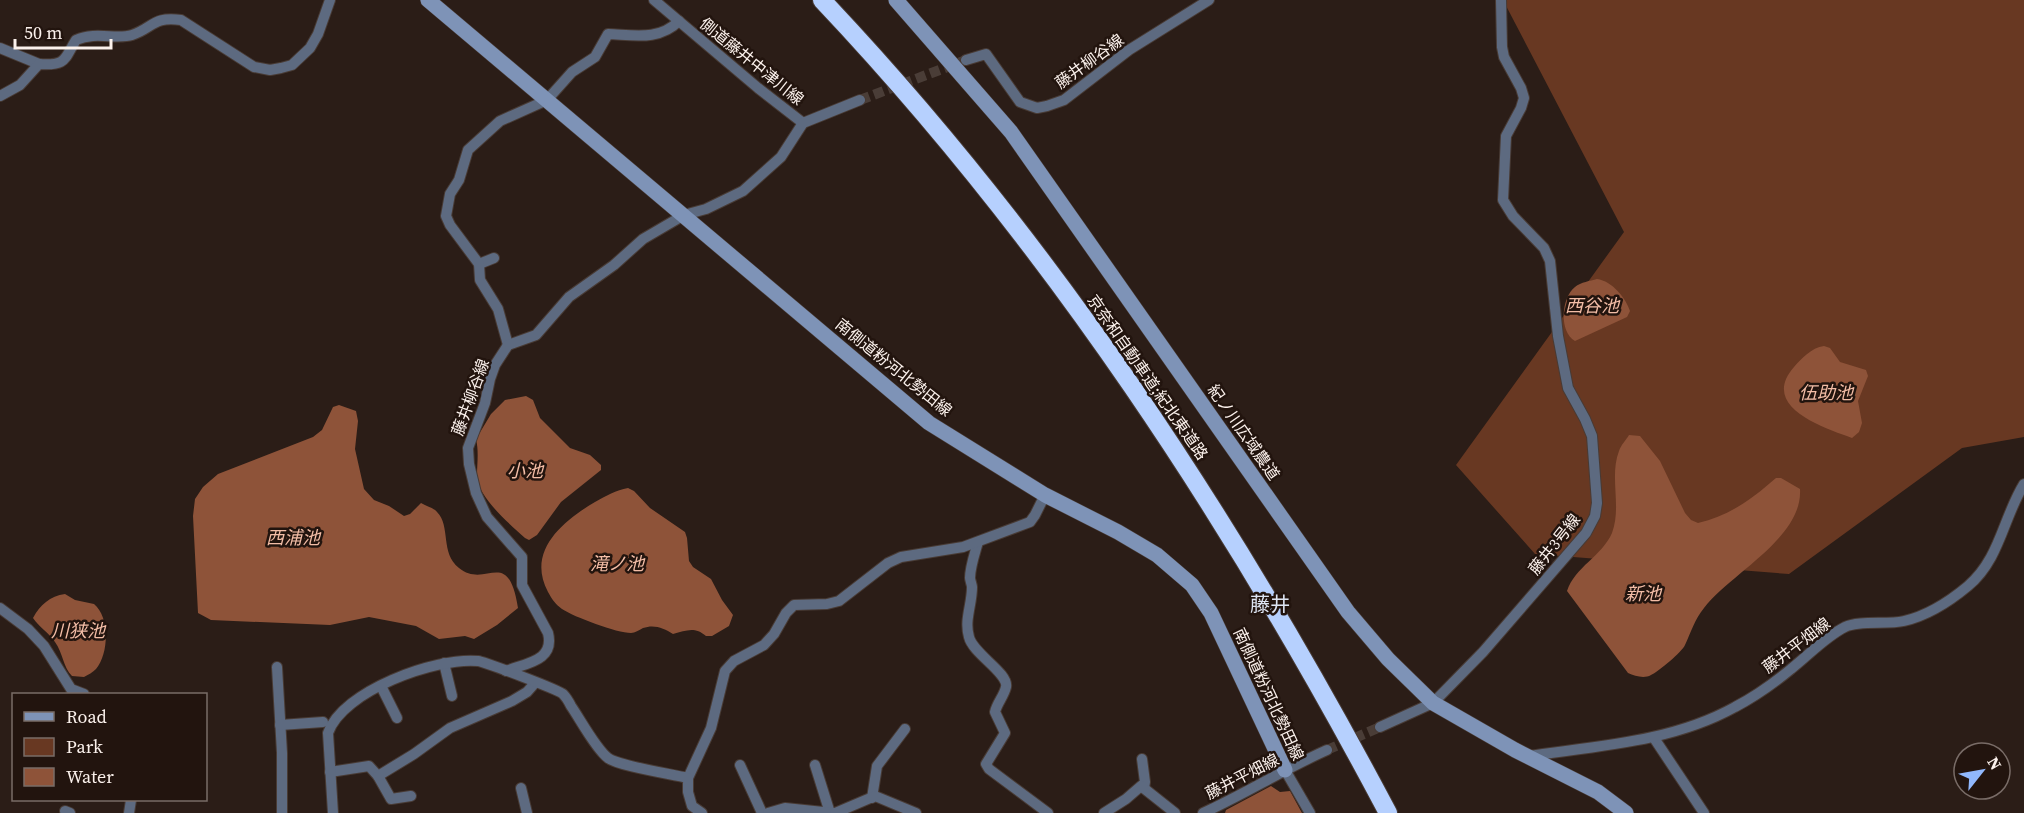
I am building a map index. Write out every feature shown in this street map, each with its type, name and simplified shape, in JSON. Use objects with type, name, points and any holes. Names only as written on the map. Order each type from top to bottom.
[{"type":"highway","name":"京奈和自動車道;紀北東道路","points":[[822,0],[924,114],[1005,211],[1146,405],[1211,505],[1276,612],[1337,717],[1388,813]]},
{"type":"street","points":[[0,48],[39,64],[48,65],[65,60],[76,40],[84,36],[131,35],[154,21],[173,19],[181,20],[254,67],[270,70],[292,65],[310,48],[318,34],[330,0]]},
{"type":"street","name":"南側道粉河北勢田線","points":[[428,0],[929,423],[1045,495],[1158,555],[1192,585],[1211,613],[1285,770],[1310,813]]},
{"type":"street","name":"側道藤井中津川線","points":[[654,0],[803,123]]},
{"type":"street","name":"紀ノ川広域農道","points":[[896,0],[1011,132],[1348,612],[1388,659],[1433,703],[1598,792],[1626,813]]},
{"type":"street","name":"藤井柳谷線","points":[[966,60],[986,54],[1020,102],[1036,108],[1047,106],[1064,100],[1129,50],[1209,0]]},
{"type":"street","name":"藤井3号線","points":[[1433,703],[1483,651],[1586,532],[1595,516],[1597,503],[1592,436],[1568,388],[1558,336],[1550,261],[1544,248],[1512,216],[1503,200],[1506,136],[1524,98],[1504,57],[1502,0]]},
{"type":"street","points":[[508,345],[498,309],[480,280],[479,264],[460,241],[446,216],[448,200],[459,180],[468,150],[500,121],[547,100],[572,72],[595,57],[608,34],[664,33],[679,21]]},
{"type":"street","points":[[0,96],[20,85],[39,64]]},
{"type":"street","points":[[803,123],[860,100]]},
{"type":"street","name":"藤井柳谷線","points":[[506,671],[543,657],[550,641],[522,585],[522,557],[487,517],[476,494],[470,464],[468,448],[485,403],[495,365],[508,345],[537,335],[569,297],[614,265],[643,239],[684,215],[706,209],[743,191],[781,157],[803,123]]},
{"type":"street","points":[[479,264],[494,258]]},
{"type":"street","name":"藤井平畑線","points":[[1528,756],[1654,738],[1734,707],[1790,670],[1847,626],[1904,621],[1936,609],[1968,586],[1989,564],[2017,495],[2024,484]]},
{"type":"street","points":[[702,813],[692,806],[688,792],[688,778],[711,728],[726,671],[734,661],[764,645],[794,605],[827,604],[839,601],[888,563],[901,557],[963,547],[1030,522],[1045,495]]},
{"type":"street","points":[[978,542],[970,578],[972,587],[966,618],[969,639],[977,652],[1006,680],[1006,690]]},
{"type":"street","points":[[0,608],[28,628],[44,646],[72,689],[82,693]]},
{"type":"street","points":[[333,813],[328,733],[331,724],[344,709],[381,686],[412,672],[444,663],[480,661],[563,694],[608,758],[688,778]]},
{"type":"street","points":[[444,663],[452,696]]},
{"type":"street","points":[[277,667],[282,813]]},
{"type":"street","points":[[980,769],[1005,733],[995,712],[998,702],[1016,678]]},
{"type":"street","points":[[378,776],[450,728],[512,700],[526,692],[535,683]]},
{"type":"street","points":[[381,686],[397,718]]},
{"type":"street","points":[[1380,727],[1433,703]]},
{"type":"street","points":[[1719,714],[1736,715]]},
{"type":"street","points":[[280,725],[324,722]]},
{"type":"street","points":[[872,798],[877,766],[905,729]]},
{"type":"street","points":[[1654,738],[1704,813]]},
{"type":"street","name":"藤井平畑線","points":[[1203,813],[1240,797],[1285,770],[1327,750]]},
{"type":"street","points":[[987,759],[986,764],[989,769],[1047,813]]},
{"type":"street","points":[[1142,759],[1144,788]]},
{"type":"street","points":[[740,765],[762,813]]},
{"type":"street","points":[[814,765],[833,813]]},
{"type":"street","points":[[330,772],[369,766],[378,776],[391,799],[411,796]]},
{"type":"street","points":[[1104,813],[1141,786],[1175,813]]},
{"type":"street","points":[[521,788],[527,813]]},
{"type":"street","points":[[768,813],[785,808],[833,813],[875,796],[916,813]]},
{"type":"green space","points":[[1503,0],[2024,0],[2024,437],[1962,448],[1789,574],[1535,554],[1456,465],[1624,232]]},
{"type":"water","name":"西谷池","points":[[1597,279],[1603,280],[1618,291],[1630,311],[1627,317],[1575,341],[1570,337],[1564,323],[1567,299],[1577,285]]},
{"type":"water","name":"伍助池","points":[[1824,346],[1830,348],[1840,362],[1866,370],[1868,376],[1858,401],[1862,423],[1859,432],[1852,438],[1812,422],[1799,414],[1784,394],[1785,381],[1794,367],[1811,351]]},
{"type":"water","name":"小池","points":[[526,396],[533,400],[540,418],[570,448],[590,455],[601,465],[601,470],[561,502],[537,535],[529,540],[503,518],[483,493],[477,476],[476,439],[491,414],[505,400]]},
{"type":"water","name":"西浦池","points":[[339,405],[356,411],[358,421],[355,449],[364,489],[374,500],[404,516],[410,514],[421,503],[434,509],[444,525],[450,555],[459,568],[478,575],[502,573],[508,578],[514,589],[518,608],[497,625],[474,639],[465,636],[439,639],[416,626],[369,617],[330,625],[211,620],[198,613],[193,516],[195,499],[203,487],[218,474],[313,437],[322,430],[333,407]]},
{"type":"water","name":"新池","points":[[1629,435],[1640,436],[1660,461],[1685,513],[1691,520],[1698,523],[1740,506],[1776,478],[1781,478],[1800,489],[1798,507],[1778,539],[1704,608],[1685,645],[1670,662],[1645,677],[1628,673],[1567,591],[1576,575],[1608,541],[1612,533],[1616,512],[1616,461]]},
{"type":"water","name":"滝ノ池","points":[[628,488],[634,491],[650,508],[685,532],[689,561],[693,567],[711,579],[733,615],[729,626],[712,636],[706,636],[694,630],[673,634],[655,627],[643,628],[633,633],[625,632],[606,628],[576,616],[562,609],[554,601],[542,577],[542,563],[551,539],[571,518],[595,502]]},
{"type":"water","name":"川狭池","points":[[65,594],[75,600],[94,604],[105,626],[105,645],[100,662],[95,670],[84,677],[72,676],[55,642],[33,618],[46,602]]},
{"type":"water","points":[[1271,786],[1280,792],[1290,791],[1302,813],[1225,813],[1226,810]]},
{"type":"tunnel","points":[[860,100],[966,60]]},
{"type":"tunnel","points":[[1327,750],[1380,727]]},
{"type":"district","name":"藤井","points":[[1270,604]]}]
